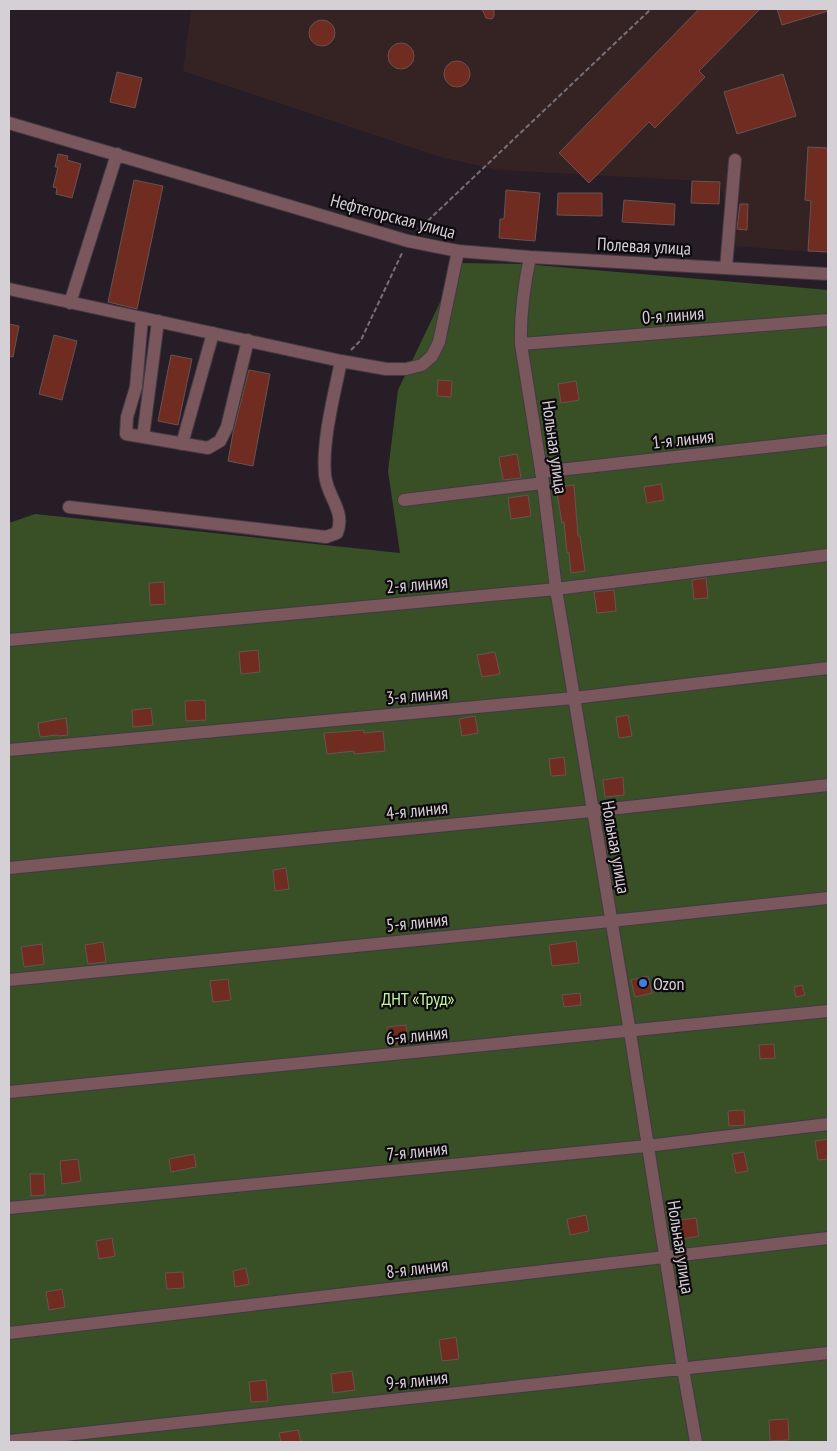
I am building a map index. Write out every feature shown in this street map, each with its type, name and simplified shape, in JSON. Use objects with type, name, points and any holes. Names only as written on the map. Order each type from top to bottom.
[{"type":"street","name":"Нефтегорская улица","points":[[9,123],[408,241],[458,251],[438,342],[432,356],[422,365],[406,369],[386,369],[341,361],[9,289]]},
{"type":"street","points":[[70,303],[116,154]]},
{"type":"street","points":[[726,268],[735,160]]},
{"type":"street","name":"Полевая улица","points":[[458,251],[530,257],[828,274]]},
{"type":"street","name":"Нольная улица","points":[[530,257],[522,298],[521,344],[542,478],[556,589],[696,1442]]},
{"type":"street","points":[[142,318],[136,387],[128,417],[126,434],[208,448],[220,441],[227,426],[248,340]]},
{"type":"street","name":"0-я линия","points":[[521,344],[828,320]]},
{"type":"street","points":[[143,437],[158,322]]},
{"type":"street","points":[[182,444],[213,333]]},
{"type":"street","points":[[69,507],[326,538],[337,534],[340,526],[340,513],[325,479],[324,457],[341,361]]},
{"type":"street","name":"1-я линия","points":[[404,500],[542,478],[828,440]]},
{"type":"street","name":"2-я линия","points":[[9,640],[556,589],[828,555]]},
{"type":"street","name":"3-я линия","points":[[9,750],[574,698],[828,668]]},
{"type":"street","name":"4-я линия","points":[[9,868],[592,811],[828,785]]},
{"type":"street","name":"5-я линия","points":[[9,980],[828,898]]},
{"type":"street","name":"6-я линия","points":[[9,1092],[828,1011]]},
{"type":"street","name":"7-я линия","points":[[9,1208],[647,1146],[828,1124]]},
{"type":"street","name":"8-я линия","points":[[9,1333],[828,1238]]},
{"type":"street","name":"9-я линия","points":[[9,1441],[828,1354]]},
{"type":"path","points":[[341,361],[361,340],[408,241],[651,9]]},
{"type":"shaded area","points":[[191,9],[828,9],[828,253],[733,246],[720,182],[499,170],[440,157],[183,71]]},
{"type":"green space","name":"ДНТ «Труд»","points":[[459,263],[524,264],[828,290],[828,1442],[9,1442],[9,523],[35,514],[400,553],[388,471],[398,390]]},
{"type":"building","points":[[482,9],[494,9],[492,19],[486,18]]},
{"type":"building","points":[[699,9],[760,9],[699,71],[705,77],[655,128],[649,122],[589,183],[559,153]]},
{"type":"building","points":[[777,9],[828,9],[828,11],[782,25]]},
{"type":"building","points":[[322,20],[332,23],[335,33],[332,43],[322,46],[312,43],[309,33],[312,23]]},
{"type":"building","points":[[401,43],[411,46],[414,56],[411,66],[401,69],[391,66],[388,56],[391,46]]},
{"type":"building","points":[[457,61],[467,64],[470,74],[467,84],[457,87],[447,84],[444,74],[447,64]]},
{"type":"building","points":[[117,72],[142,78],[135,108],[110,102]]},
{"type":"building","points":[[783,74],[796,116],[737,134],[724,92]]},
{"type":"building","points":[[808,147],[828,148],[828,252],[808,251],[811,201],[805,200]]},
{"type":"building","points":[[58,154],[68,156],[67,160],[81,164],[72,198],[56,194],[57,188],[53,187],[58,167],[55,167]]},
{"type":"building","points":[[134,180],[163,186],[137,309],[108,302]]},
{"type":"building","points":[[692,181],[720,182],[719,204],[691,203]]},
{"type":"building","points":[[506,190],[540,193],[535,241],[499,238],[500,219],[504,219]]},
{"type":"building","points":[[558,193],[602,193],[602,216],[557,215]]},
{"type":"building","points":[[624,200],[675,204],[674,225],[622,222]]},
{"type":"building","points":[[740,204],[748,204],[747,230],[737,229]]},
{"type":"building","points":[[9,324],[19,326],[13,357],[9,356]]},
{"type":"building","points":[[54,335],[77,341],[62,400],[39,394]]},
{"type":"building","points":[[171,355],[192,359],[178,425],[158,421]]},
{"type":"building","points":[[249,370],[270,374],[253,466],[228,461]]},
{"type":"building","points":[[438,380],[452,381],[451,397],[437,396]]},
{"type":"building","points":[[576,381],[579,400],[561,403],[558,384]]},
{"type":"building","points":[[517,454],[521,478],[503,480],[499,457]]},
{"type":"building","points":[[661,484],[664,500],[647,503],[644,487]]},
{"type":"building","points":[[574,485],[578,536],[580,536],[585,571],[571,573],[564,522],[562,523],[556,487]]},
{"type":"building","points":[[528,495],[531,516],[511,519],[508,498]]},
{"type":"building","points":[[706,578],[708,598],[694,599],[692,580]]},
{"type":"building","points":[[164,582],[165,604],[150,605],[149,583]]},
{"type":"building","points":[[614,590],[616,611],[597,613],[594,592]]},
{"type":"building","points":[[258,650],[260,672],[241,674],[239,652]]},
{"type":"building","points":[[495,652],[500,674],[482,677],[477,655]]},
{"type":"building","points":[[205,700],[206,720],[186,721],[185,701]]},
{"type":"building","points":[[151,708],[153,725],[133,727],[132,710]]},
{"type":"building","points":[[628,715],[632,736],[619,738],[616,717]]},
{"type":"building","points":[[475,716],[478,733],[462,736],[459,719]]},
{"type":"building","points":[[66,718],[68,735],[40,737],[38,723]]},
{"type":"building","points":[[364,730],[364,733],[383,731],[385,751],[354,754],[354,751],[327,754],[324,733]]},
{"type":"building","points":[[564,757],[566,775],[551,776],[549,759]]},
{"type":"building","points":[[623,777],[624,795],[605,797],[603,780]]},
{"type":"building","points":[[286,868],[289,889],[275,891],[273,870]]},
{"type":"building","points":[[576,941],[579,963],[552,966],[549,945]]},
{"type":"building","points":[[103,942],[106,962],[88,964],[85,945]]},
{"type":"building","points":[[42,944],[44,964],[24,967],[21,947]]},
{"type":"building","points":[[648,976],[652,993],[635,997],[631,980]]},
{"type":"building","points":[[228,979],[231,1000],[213,1002],[210,981]]},
{"type":"building","points":[[802,985],[805,995],[796,997],[794,987]]},
{"type":"building","points":[[580,993],[581,1005],[564,1007],[562,995]]},
{"type":"building","points":[[406,1025],[408,1043],[389,1044],[387,1027]]},
{"type":"building","points":[[774,1044],[775,1058],[760,1059],[759,1045]]},
{"type":"building","points":[[744,1110],[745,1125],[729,1126],[728,1111]]},
{"type":"building","points":[[828,1139],[828,1159],[818,1160],[815,1141]]},
{"type":"building","points":[[744,1152],[748,1171],[736,1173],[732,1154]]},
{"type":"building","points":[[194,1154],[196,1167],[171,1172],[169,1159]]},
{"type":"building","points":[[78,1159],[81,1181],[62,1184],[60,1161]]},
{"type":"building","points":[[30,1174],[44,1174],[45,1195],[31,1196]]},
{"type":"building","points":[[586,1215],[589,1231],[570,1235],[567,1219]]},
{"type":"building","points":[[696,1218],[699,1236],[682,1239],[679,1220]]},
{"type":"building","points":[[112,1238],[115,1256],[99,1259],[96,1241]]},
{"type":"building","points":[[246,1268],[249,1284],[235,1287],[233,1271]]},
{"type":"building","points":[[183,1272],[184,1288],[167,1289],[165,1273]]},
{"type":"building","points":[[62,1289],[65,1307],[49,1310],[46,1292]]},
{"type":"building","points":[[456,1337],[459,1359],[442,1361],[439,1340]]},
{"type":"building","points":[[352,1371],[355,1390],[333,1393],[331,1374]]},
{"type":"building","points":[[266,1380],[268,1401],[251,1402],[249,1382]]},
{"type":"building","points":[[788,1419],[789,1440],[770,1441],[769,1420]]},
{"type":"building","points":[[298,1430],[301,1442],[281,1442],[279,1433]]},
{"type":"place","name":"Ozon","points":[[643,983]]}]
